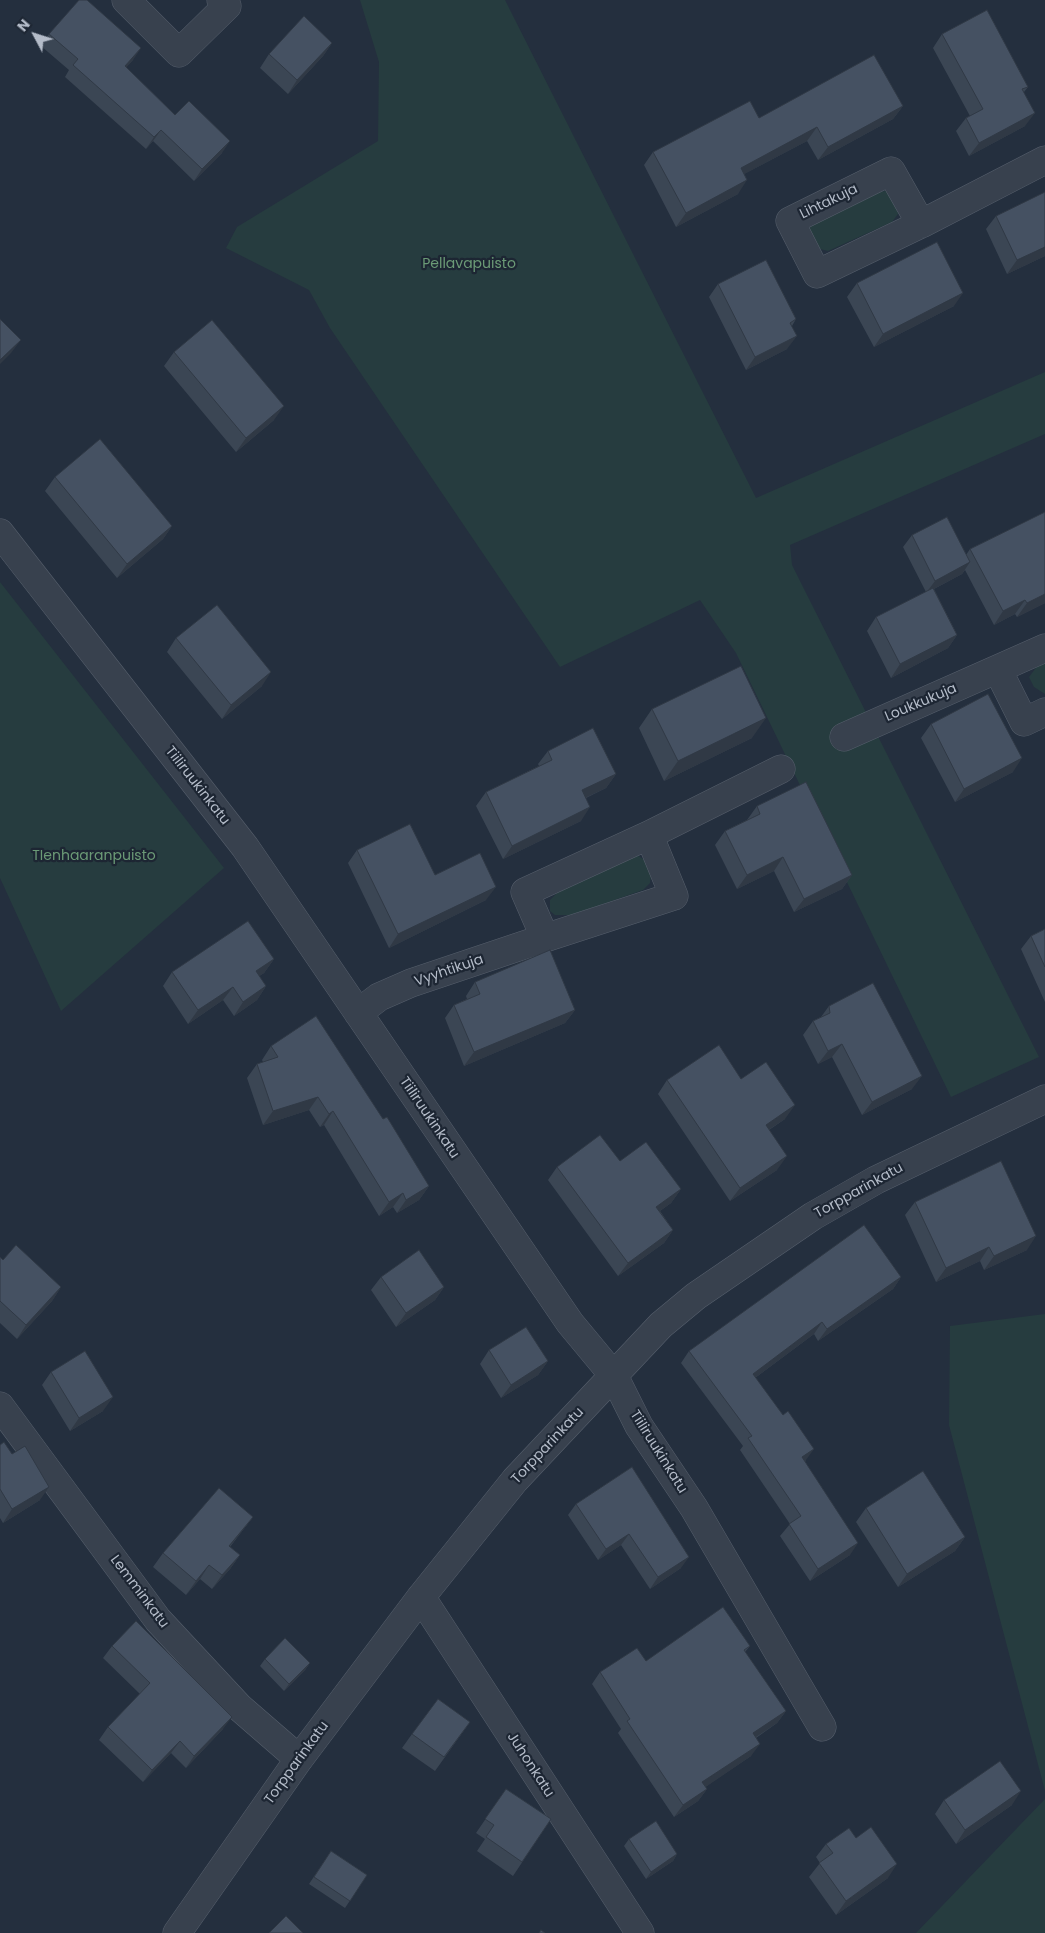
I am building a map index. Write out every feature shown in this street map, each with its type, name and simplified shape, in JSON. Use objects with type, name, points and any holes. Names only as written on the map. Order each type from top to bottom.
[{"type":"street","points":[[126,0],[179,53],[227,6],[220,0]]},
{"type":"street","name":"Lihtakuja","points":[[921,224],[891,171],[790,221],[817,274],[921,224],[1045,160]]},
{"type":"street","name":"Tiiliruukinkatu","points":[[0,533],[245,847],[570,1323],[614,1376],[639,1426],[694,1508],[822,1727]]},
{"type":"street","name":"Loukkukuja","points":[[844,736],[1045,648]]},
{"type":"street","points":[[998,670],[1024,722],[1045,712]]},
{"type":"street","points":[[545,938],[526,892],[781,769]]},
{"type":"street","name":"Vyyhtikuja","points":[[358,1013],[378,997],[412,983],[674,896],[649,834]]},
{"type":"street","name":"Torpparinkatu","points":[[177,1933],[299,1759],[421,1597],[515,1480],[661,1325],[696,1296],[813,1216],[876,1180],[1045,1099]]},
{"type":"street","name":"Lemminkatu","points":[[0,1406],[158,1620],[238,1707],[299,1759]]},
{"type":"street","name":"Juhonkatu","points":[[421,1597],[640,1933]]},
{"type":"green space","name":"Pellavapuisto","points":[[360,0],[505,0],[756,498],[1045,372],[1045,434],[790,545],[792,565],[1039,1057],[951,1097],[736,653],[700,600],[560,667],[330,328],[309,290],[226,248],[237,227],[378,141],[379,62]]},
{"type":"green space","points":[[886,191],[897,201],[898,214],[892,222],[828,251],[816,248],[810,239],[810,227],[819,218],[877,192]]},
{"type":"green space","name":"TIenhaaranpuisto","points":[[0,582],[224,868],[61,1011],[0,878]]},
{"type":"green space","points":[[1045,662],[1045,694],[1034,687],[1029,677],[1038,665]]},
{"type":"green space","points":[[637,855],[646,861],[651,875],[650,883],[643,890],[572,915],[555,915],[550,911],[550,900],[562,888]]},
{"type":"green space","points":[[1045,1314],[1045,1791],[949,1425],[950,1326]]},
{"type":"green space","points":[[1045,1799],[1045,1933],[916,1933]]},
{"type":"building","points":[[79,0],[87,0],[141,48],[125,66],[175,115],[189,101],[230,141],[202,169],[161,130],[154,137],[73,65],[78,59],[49,34]]},
{"type":"building","points":[[987,10],[1028,87],[1022,89],[1035,113],[979,143],[966,118],[983,109],[942,34]]},
{"type":"building","points":[[304,16],[332,43],[297,80],[269,54]]},
{"type":"building","points":[[874,55],[903,106],[828,147],[817,127],[741,168],[747,180],[686,213],[653,152],[750,101],[759,118]]},
{"type":"building","points":[[1045,192],[1045,247],[1017,260],[996,216]]},
{"type":"building","points":[[937,242],[963,293],[883,334],[857,283]]},
{"type":"building","points":[[766,260],[796,319],[790,323],[797,336],[755,357],[718,284]]},
{"type":"building","points":[[0,319],[21,340],[0,360]]},
{"type":"building","points":[[212,320],[284,406],[246,438],[174,352]]},
{"type":"building","points":[[100,439],[172,526],[127,564],[55,477]]},
{"type":"building","points":[[1045,512],[1045,594],[1027,603],[1025,600],[1003,611],[970,549]]},
{"type":"building","points":[[947,517],[970,562],[935,581],[912,535]]},
{"type":"building","points":[[933,588],[957,635],[900,664],[876,617]]},
{"type":"building","points":[[217,605],[271,672],[231,705],[176,638]]},
{"type":"building","points":[[741,666],[766,718],[678,761],[652,709]]},
{"type":"building","points":[[988,694],[1022,758],[964,789],[931,724]]},
{"type":"building","points":[[593,728],[616,774],[582,790],[590,807],[512,846],[486,792],[552,760],[548,751]]},
{"type":"building","points":[[806,782],[852,875],[804,899],[783,857],[747,875],[725,831],[760,814],[757,806]]},
{"type":"building","points":[[410,824],[435,875],[480,853],[496,887],[398,934],[357,850]]},
{"type":"building","points":[[248,921],[274,959],[256,971],[266,986],[243,1002],[233,987],[198,1010],[172,972]]},
{"type":"building","points":[[1045,929],[1045,967],[1031,936]]},
{"type":"building","points":[[550,950],[575,1010],[474,1052],[454,1005],[480,994],[475,982]]},
{"type":"building","points":[[873,983],[922,1076],[872,1102],[842,1044],[828,1051],[813,1021],[830,1013],[829,1006]]},
{"type":"building","points":[[316,1016],[383,1119],[387,1117],[429,1186],[406,1200],[403,1193],[389,1202],[333,1111],[329,1114],[318,1097],[273,1111],[257,1064],[278,1057],[271,1046]]},
{"type":"building","points":[[719,1045],[741,1079],[766,1062],[795,1105],[766,1125],[787,1156],[740,1188],[667,1080]]},
{"type":"building","points":[[600,1135],[620,1161],[646,1142],[681,1189],[656,1207],[673,1230],[628,1263],[557,1167]]},
{"type":"building","points":[[1001,1161],[1036,1236],[994,1256],[989,1247],[946,1268],[915,1202]]},
{"type":"building","points":[[864,1225],[901,1277],[827,1329],[822,1322],[753,1374],[783,1415],[788,1411],[814,1449],[802,1457],[858,1543],[818,1569],[789,1524],[801,1516],[748,1438],[752,1436],[689,1351]]},
{"type":"building","points":[[16,1245],[61,1287],[26,1325],[0,1301],[0,1257],[3,1260]]},
{"type":"building","points":[[419,1250],[444,1287],[406,1313],[381,1277]]},
{"type":"building","points":[[526,1327],[548,1361],[511,1385],[489,1350]]},
{"type":"building","points":[[85,1351],[113,1397],[79,1418],[51,1372]]},
{"type":"building","points":[[4,1442],[12,1454],[25,1446],[49,1487],[12,1509],[0,1489],[0,1445]]},
{"type":"building","points":[[632,1467],[689,1557],[658,1577],[629,1534],[606,1549],[576,1504]]},
{"type":"building","points":[[923,1471],[965,1537],[907,1574],[866,1508]]},
{"type":"building","points":[[219,1488],[253,1517],[229,1546],[240,1555],[222,1575],[209,1565],[196,1581],[163,1553]]},
{"type":"building","points":[[723,1607],[750,1646],[744,1650],[786,1711],[753,1733],[760,1744],[702,1782],[707,1789],[683,1805],[627,1721],[630,1719],[600,1672],[637,1648],[646,1661]]},
{"type":"building","points":[[136,1621],[232,1717],[194,1756],[180,1741],[152,1770],[108,1727],[150,1683],[112,1646]]},
{"type":"building","points":[[285,1638],[310,1663],[289,1684],[265,1659]]},
{"type":"building","points":[[438,1699],[470,1722],[444,1757],[412,1734]]},
{"type":"building","points":[[1000,1761],[1021,1791],[965,1830],[944,1800]]},
{"type":"building","points":[[506,1789],[551,1819],[522,1862],[486,1837],[494,1825],[485,1819]]},
{"type":"building","points":[[656,1821],[677,1854],[651,1872],[629,1839]]},
{"type":"building","points":[[871,1827],[897,1864],[846,1901],[819,1863],[833,1853],[826,1844],[849,1828],[856,1838]]},
{"type":"building","points":[[331,1851],[367,1875],[350,1901],[314,1877]]},
{"type":"building","points":[[286,1916],[303,1933],[269,1933]]}]
